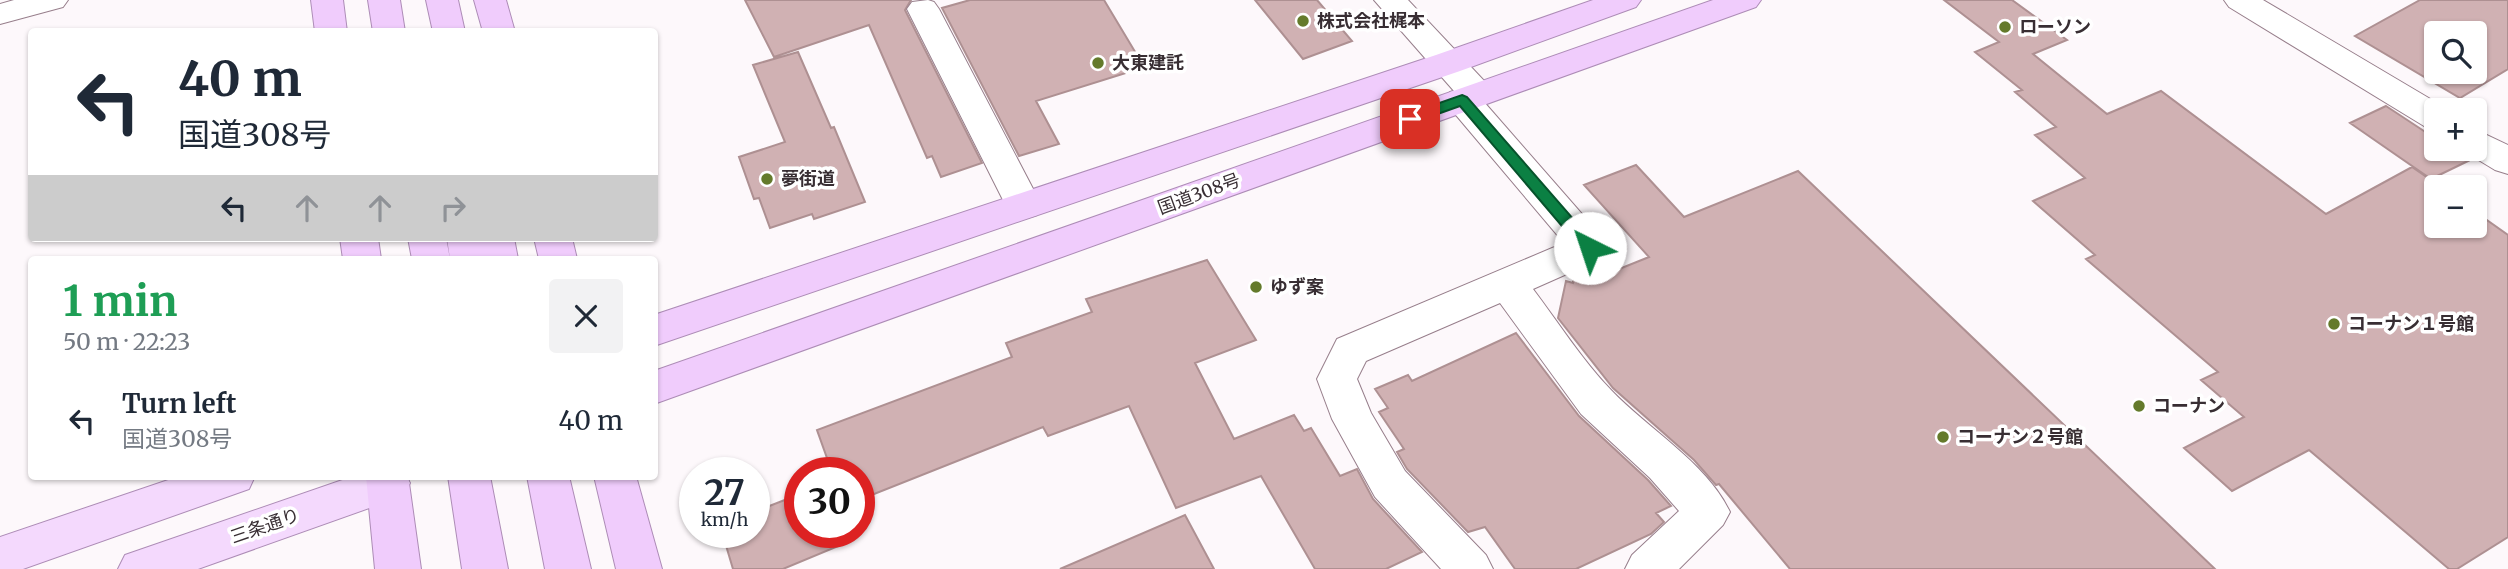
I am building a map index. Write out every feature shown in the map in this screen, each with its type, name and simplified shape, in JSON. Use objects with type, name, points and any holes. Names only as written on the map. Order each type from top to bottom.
[{"type":"highway","points":[[327,0],[330,28]]},
{"type":"highway","points":[[384,0],[388,28]]},
{"type":"highway","points":[[442,0],[448,28]]},
{"type":"highway","points":[[490,0],[498,28]]},
{"type":"highway","points":[[658,330],[1448,63],[1625,0]]},
{"type":"highway","name":"国道308号","points":[[658,387],[1745,0]]},
{"type":"highway","points":[[394,480],[398,569]]},
{"type":"highway","points":[[469,480],[485,569]]},
{"type":"highway","points":[[549,480],[568,569]]},
{"type":"highway","points":[[616,480],[639,569]]},
{"type":"main road","points":[[0,557],[222,480]]},
{"type":"main road","name":"三条通り","points":[[141,569],[388,480]]},
{"type":"street","points":[[0,14],[52,0]]},
{"type":"street","points":[[1390,0],[1448,63],[1470,97],[1590,248],[1351,349],[1337,379],[1353,419],[1390,484],[1470,569]]},
{"type":"street","points":[[2240,0],[2424,111]]},
{"type":"street","points":[[923,9],[1024,206]]},
{"type":"street","points":[[2487,149],[2508,161]]},
{"type":"street","points":[[1507,283],[1596,402],[1665,465],[1708,512],[1648,569]]},
{"type":"building","points":[[745,0],[911,0],[905,10],[982,163],[941,177],[932,156],[927,158],[869,25],[774,57]]},
{"type":"building","points":[[970,0],[1104,0],[1143,65],[1129,68],[1129,72],[1036,101],[1059,144],[1019,156],[942,8]]},
{"type":"building","name":"株式会社梶本","points":[[1255,0],[1317,0],[1352,41],[1303,59]]},
{"type":"building","name":"コーナン１号館","points":[[1944,0],[2012,0],[2067,40],[2033,54],[2107,114],[2161,91],[2326,214],[2412,167],[2424,175],[2424,238],[2487,238],[2487,220],[2508,235],[2508,537],[2457,569],[2449,569],[2309,450],[2232,491],[2184,448],[2244,417],[2201,380],[2218,372],[2086,259],[2095,255],[2033,201],[2085,178],[2035,135],[2056,127],[2015,92],[2022,90],[1975,52],[1999,42]]},
{"type":"building","points":[[2420,0],[2508,0],[2508,69],[2487,82],[2487,21],[2424,21],[2424,77],[2355,36]]},
{"type":"building","points":[[798,52],[831,128],[834,127],[865,202],[814,219],[812,214],[770,228],[759,198],[754,199],[739,157],[785,142],[753,65]]},
{"type":"building","points":[[2436,84],[2483,84],[2460,98]]},
{"type":"building","points":[[2386,106],[2424,131],[2424,161],[2468,161],[2439,175],[2425,175],[2350,123]]},
{"type":"building","name":"コーナン２号館","points":[[1636,165],[1684,217],[1798,171],[2215,569],[1790,569],[1719,484],[1716,485],[1694,460],[1613,388],[1558,318],[1566,281],[1573,283],[1574,277],[1592,280],[1649,257],[1584,185]]},
{"type":"building","points":[[1207,260],[1256,340],[1195,363],[1234,439],[1294,415],[1304,431],[1311,428],[1340,476],[1357,469],[1373,499],[1422,552],[1386,569],[1315,569],[1261,476],[1176,508],[1129,406],[1048,436],[1043,427],[875,494],[875,457],[827,457],[817,430],[1012,357],[1006,343],[1092,312],[1086,299]]},
{"type":"building","points":[[1516,333],[1579,416],[1648,480],[1671,506],[1656,513],[1664,522],[1651,534],[1576,569],[1515,569],[1485,527],[1468,532],[1407,469],[1397,452],[1404,449],[1379,412],[1388,408],[1375,389],[1408,375],[1412,381]]},
{"type":"building","points":[[784,500],[784,548],[834,548],[783,569],[733,569],[727,548],[770,548],[770,506]]},
{"type":"building","points":[[1185,515],[1214,569],[1060,569]]},
{"type":"place","name":"株式会社梶本","points":[[1303,21]]},
{"type":"place","name":"ローソン","points":[[2005,27]]},
{"type":"place","name":"大東建託","points":[[1098,63]]},
{"type":"place","name":"夢街道","points":[[767,179]]},
{"type":"place","name":"ゆず案","points":[[1256,287]]},
{"type":"place","name":"コーナン１号館","points":[[2334,324]]},
{"type":"place","name":"コーナン","points":[[2139,406]]},
{"type":"place","name":"コーナン２号館","points":[[1943,437]]},
{"type":"route","points":[[1410,119],[1462,100],[1590,248]]}]
